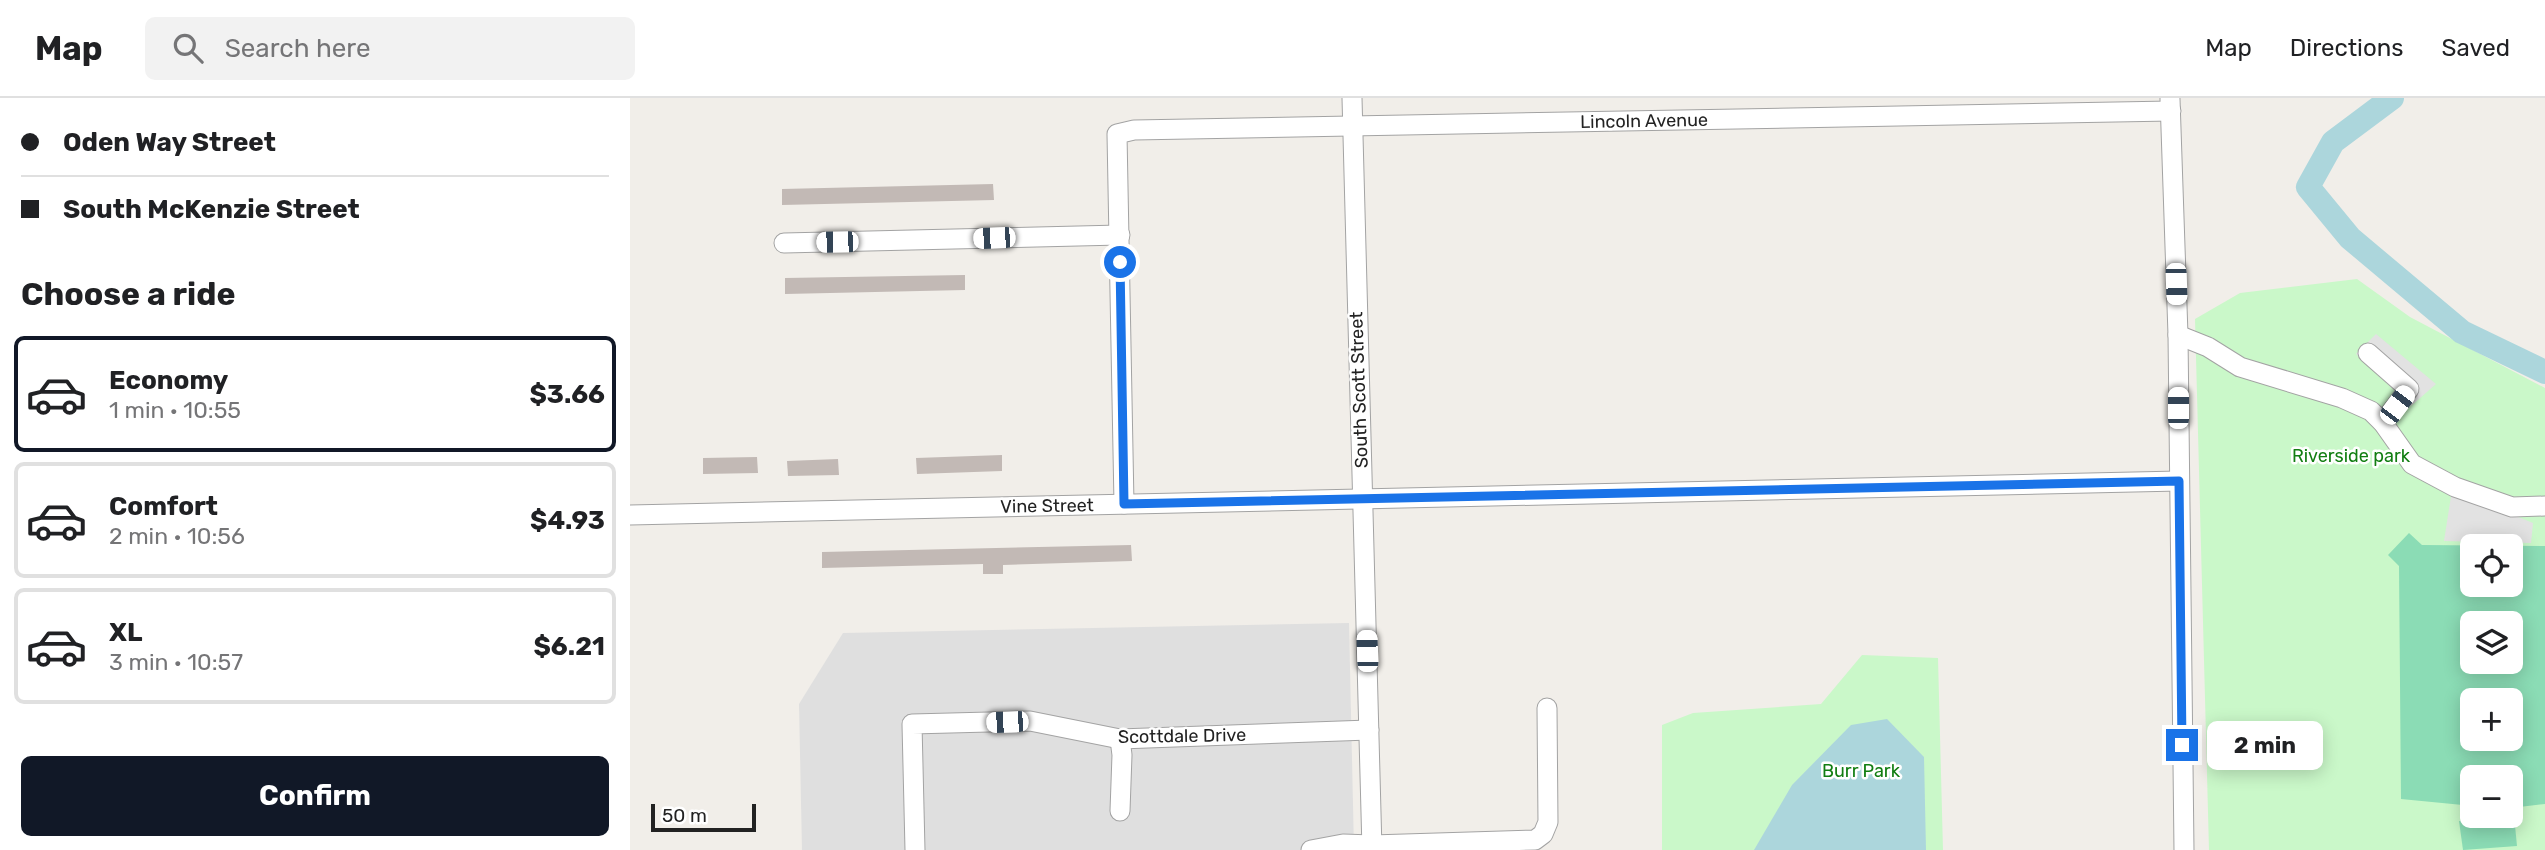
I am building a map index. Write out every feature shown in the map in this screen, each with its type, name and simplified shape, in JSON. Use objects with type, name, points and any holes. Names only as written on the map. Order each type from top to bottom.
[{"type":"street","name":"South Scott Street","points":[[1352,98],[1372,848]]},
{"type":"street","name":"Lincoln Avenue","points":[[1120,235],[1117,134],[1134,130],[2171,104]]},
{"type":"street","points":[[2171,104],[2178,335],[2183,850]]},
{"type":"street","points":[[784,243],[1120,235],[1124,504]]},
{"type":"street","points":[[2178,335],[2208,347],[2240,367],[2343,398],[2371,411],[2383,423],[2412,464],[2431,476],[2512,508],[2545,506]]},
{"type":"street","points":[[2368,353],[2409,389],[2383,423]]},
{"type":"street","name":"Vine Street","points":[[630,516],[2179,481]]},
{"type":"street","points":[[1311,850],[1343,844],[1372,848],[1535,840],[1544,834],[1548,822],[1547,708]]},
{"type":"street","name":"Scottdale Drive","points":[[915,850],[912,724],[1038,722],[1120,739],[1369,730]]},
{"type":"street","points":[[1120,739],[1120,811]]},
{"type":"shaded area","points":[[2376,334],[2436,384],[2411,406],[2356,354]]},
{"type":"shaded area","points":[[2452,490],[2533,523],[2531,543],[2523,543],[2523,534],[2460,534],[2460,541],[2444,541]]},
{"type":"shaded area","points":[[1349,623],[1354,850],[802,850],[799,704],[843,633]]},
{"type":"green space","name":"Riverside park","points":[[2357,279],[2410,317],[2545,388],[2545,850],[2209,850],[2195,319],[2240,293]]},
{"type":"green space","points":[[2409,533],[2422,545],[2460,545],[2460,597],[2523,597],[2523,546],[2545,546],[2545,804],[2523,807],[2523,765],[2460,765],[2460,805],[2401,799],[2399,566],[2388,555]]},
{"type":"green space","name":"Burr Park","points":[[1862,655],[1938,658],[1943,850],[1662,850],[1662,725],[1693,713],[1821,704]]},
{"type":"green space","points":[[2459,821],[2460,828],[2515,828],[2517,846],[2463,850]]},
{"type":"water","points":[[1887,719],[1924,757],[1926,850],[1754,850],[1792,785],[1851,725]]},
{"type":"building","points":[[993,184],[994,200],[782,205],[782,189]]},
{"type":"building","points":[[965,275],[965,290],[785,294],[785,278]]},
{"type":"building","points":[[1002,455],[1002,471],[917,474],[916,458]]},
{"type":"building","points":[[757,457],[758,473],[703,474],[703,458]]},
{"type":"building","points":[[838,459],[839,475],[788,476],[787,461]]},
{"type":"building","points":[[1131,545],[1132,561],[1003,565],[1003,574],[983,574],[983,564],[822,568],[822,552]]},
{"type":"waterway","points":[[2392,98],[2333,142],[2308,187],[2350,238],[2462,332],[2545,372]]},
{"type":"route","points":[[1120,262],[1124,504],[2179,481],[2182,745]]}]
